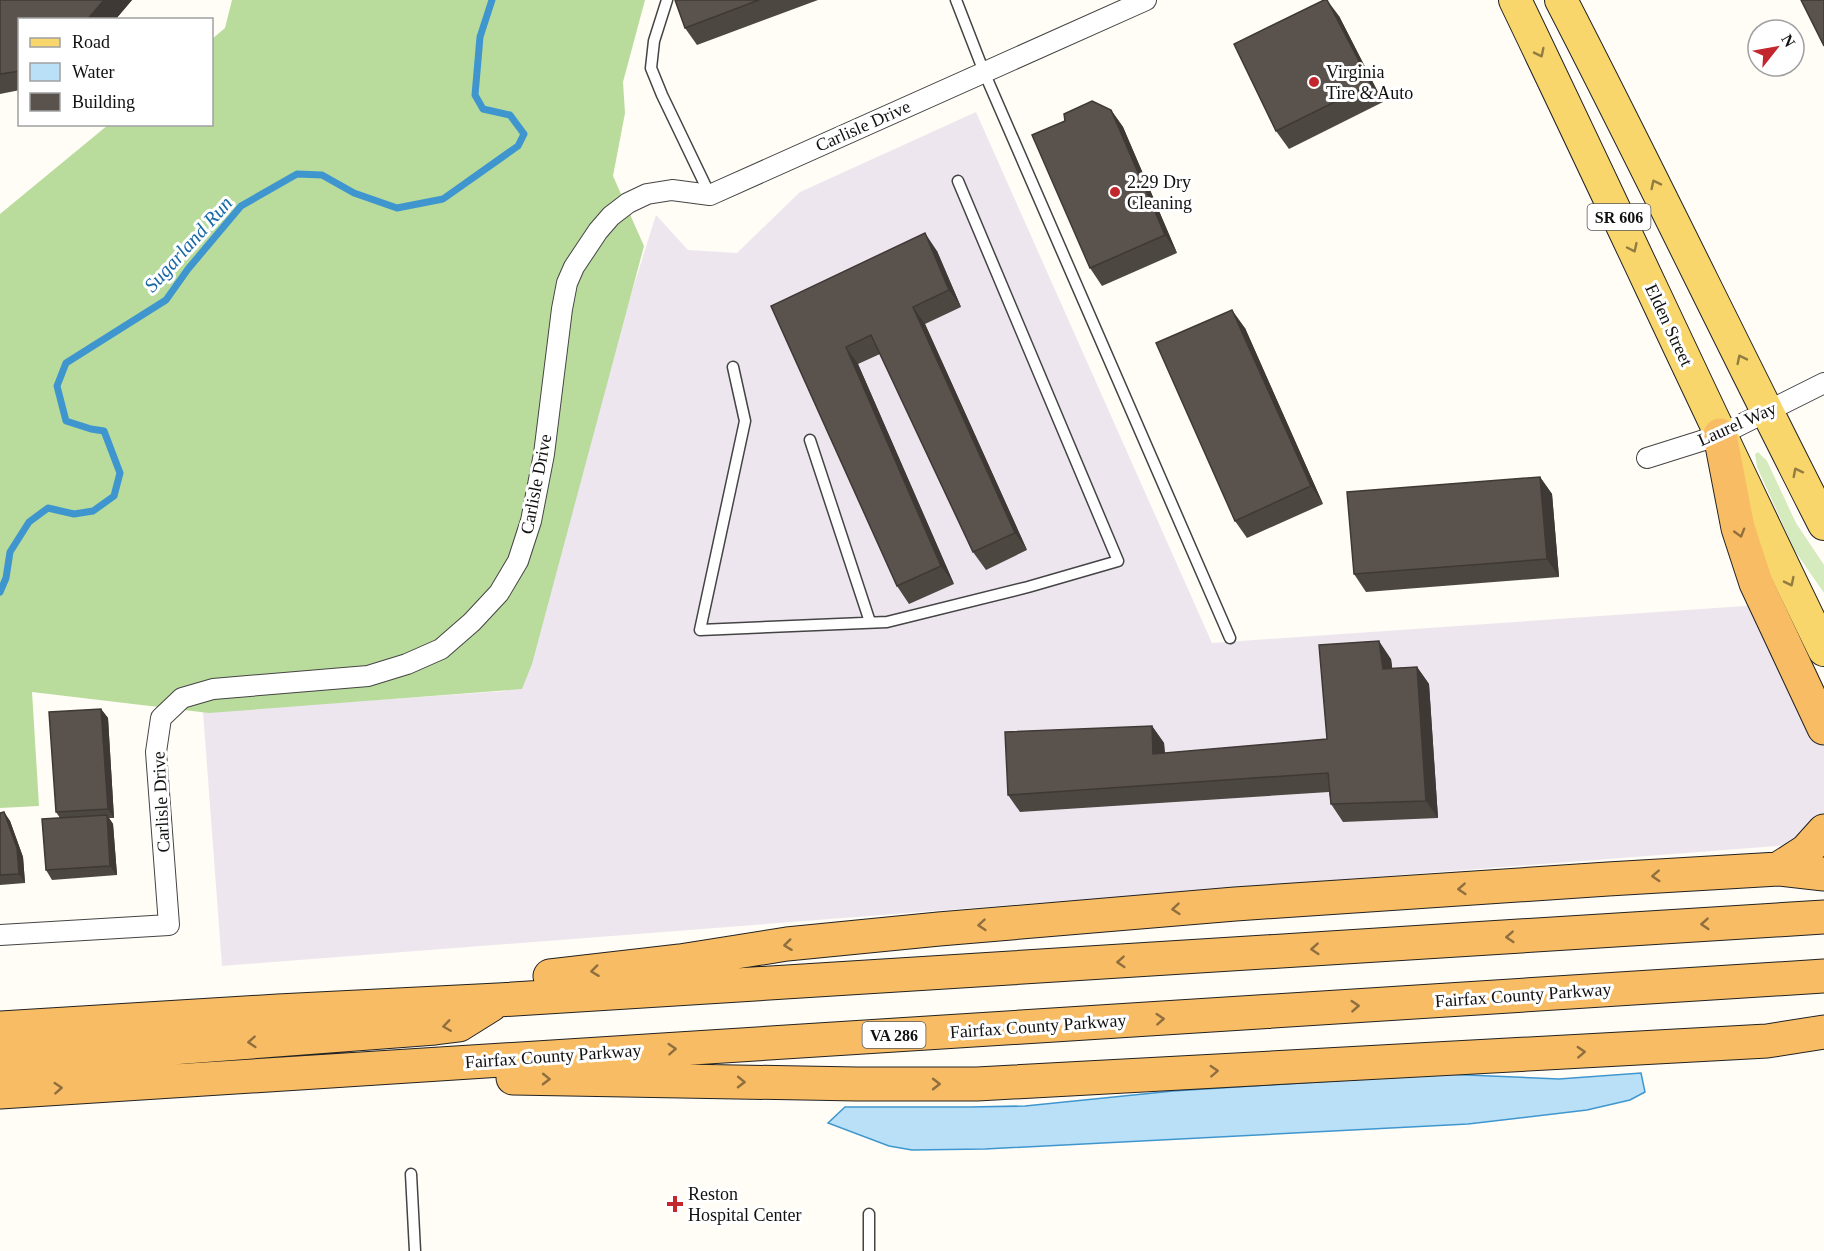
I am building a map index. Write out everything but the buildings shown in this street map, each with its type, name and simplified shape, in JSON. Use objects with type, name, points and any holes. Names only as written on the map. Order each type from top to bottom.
[{"type":"highway","points":[[1720,435],[1738,528],[1756,583],[1824,728]]},
{"type":"highway","points":[[1778,869],[1806,851],[1824,831]]},
{"type":"highway","points":[[278,1011],[680,961],[787,944],[939,928],[1235,904],[1778,869],[1824,874]]},
{"type":"highway","points":[[0,1028],[498,1000],[1824,917]]},
{"type":"highway","name":"Fairfax County Parkway","points":[[0,1092],[1824,976]]},
{"type":"highway","points":[[0,1061],[435,1028],[459,1025],[498,1000]]},
{"type":"highway","points":[[278,1074],[977,1084],[1767,1041],[1824,1032]]},
{"type":"highway","points":[[1767,1041],[1824,1044]]},
{"type":"main road","name":"Elden Street","points":[[1515,0],[1763,526],[1824,650]]},
{"type":"main road","name":"SR 606","points":[[1561,0],[1652,177],[1824,524]]},
{"type":"street","name":"Carlisle Drive","points":[[0,935],[169,925],[156,752],[161,718],[182,698],[213,689],[368,676],[408,664],[441,649],[472,622],[499,593],[518,561],[531,521],[544,454],[567,283],[574,267],[611,216],[628,203],[647,194],[672,190],[710,195],[1140,1]]},
{"type":"street","name":"Laurel Way","points":[[1647,458],[1720,435],[1824,383]]},
{"type":"lane","points":[[668,0],[654,41],[651,68],[710,195]]},
{"type":"lane","points":[[956,0],[984,72],[1230,638]]},
{"type":"lane","points":[[734,367],[745,421],[700,630],[887,621],[1118,561],[958,181]]},
{"type":"lane","points":[[810,440],[870,622]]},
{"type":"lane","points":[[411,1174],[415,1251]]},
{"type":"lane","points":[[869,1214],[869,1251]]},
{"type":"shaded area","points":[[976,112],[1212,643],[1759,605],[1824,741],[1824,818],[1789,845],[222,966],[203,712],[506,691],[656,215],[688,250],[737,253],[800,192]]},
{"type":"green space","points":[[232,0],[645,0],[623,82],[625,113],[613,176],[644,246],[532,664],[522,689],[209,713],[32,692],[39,806],[0,808],[0,214],[107,126],[213,126],[213,38],[225,28]]},
{"type":"green space","points":[[1758,452],[1767,461],[1796,523],[1824,565],[1824,593],[1795,551],[1757,467],[1755,454]]},
{"type":"water","points":[[1641,1073],[1645,1092],[1630,1100],[1587,1110],[1468,1124],[985,1149],[912,1150],[889,1146],[828,1123],[845,1107],[1025,1106],[1173,1091],[1444,1074],[1559,1079]]},
{"type":"waterway","name":"Sugarland Run","points":[[0,592],[6,578],[10,552],[29,522],[48,508],[74,514],[93,511],[114,496],[120,473],[104,431],[66,421],[57,386],[66,363],[166,300],[188,269],[241,206],[297,174],[322,175],[354,193],[397,208],[443,199],[518,146],[524,134],[510,115],[483,109],[475,95],[480,37],[492,0]]},
{"type":"place","name":"Virginia Tire & Auto","points":[[1314,82]]},
{"type":"place","name":"2.29 Dry Cleaning","points":[[1115,192]]},
{"type":"place","name":"Reston Hospital Center","points":[[675,1204]]}]
